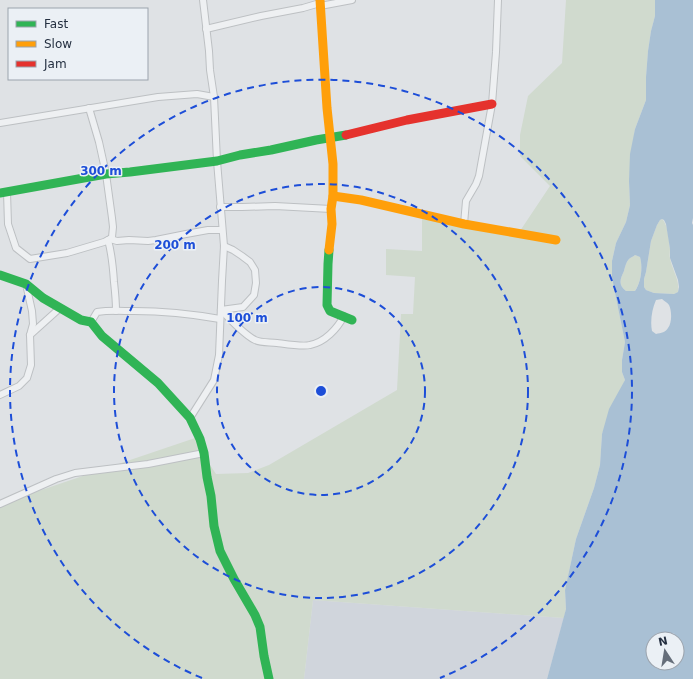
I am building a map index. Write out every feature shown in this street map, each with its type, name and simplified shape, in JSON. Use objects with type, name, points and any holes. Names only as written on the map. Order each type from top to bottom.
[{"type":"street","points":[[190,418],[214,380],[219,355],[224,246],[220,207],[214,97],[203,0]]},
{"type":"street","points":[[206,29],[320,3],[352,0]]},
{"type":"street","points":[[464,224],[466,201],[476,184],[492,104],[498,0]]},
{"type":"street","points":[[320,3],[327,108],[333,164],[331,209],[332,224],[328,264],[327,305],[330,311],[348,318]]},
{"type":"street","points":[[0,123],[158,97],[198,94],[214,97]]},
{"type":"street","points":[[222,230],[208,230],[148,241],[109,240],[67,253],[30,259],[16,248],[8,224],[4,192],[106,174],[217,161],[240,155],[350,134],[407,120],[492,104]]},
{"type":"street","points":[[88,108],[99,142],[106,174],[113,227],[112,237],[109,240],[114,271],[116,310]]},
{"type":"street","points":[[332,196],[361,200],[464,224],[556,240]]},
{"type":"street","points":[[220,207],[275,206],[331,209]]},
{"type":"street","points":[[220,310],[243,307],[254,295],[256,283],[255,270],[250,262],[238,253],[224,246]]},
{"type":"street","points":[[0,275],[26,284],[43,298],[60,308],[81,320],[91,322],[102,336],[158,383],[190,418],[200,439],[204,453],[206,477],[211,496],[215,531],[220,552],[234,580],[255,615],[260,627],[264,656],[270,679]]},
{"type":"street","points":[[0,395],[19,386],[26,378],[31,365],[30,335],[33,324],[32,311],[26,284]]},
{"type":"street","points":[[30,335],[60,308]]},
{"type":"street","points":[[91,322],[97,312],[116,310],[200,315],[220,319]]},
{"type":"street","points":[[220,310],[240,329],[256,340],[309,346],[328,337],[348,318]]},
{"type":"street","points":[[0,504],[56,479],[76,473],[148,464],[204,453]]},
{"type":"shaded area","points":[[566,0],[655,0],[655,16],[648,51],[646,100],[635,129],[629,181],[630,205],[626,222],[616,243],[612,261],[612,278],[625,342],[622,372],[625,380],[602,434],[600,465],[594,488],[576,539],[565,590],[566,609],[564,618],[313,600],[304,679],[0,679],[0,504],[201,436],[208,462],[216,474],[248,473],[269,465],[397,390],[401,314],[413,314],[415,277],[386,275],[386,249],[422,251],[422,219],[518,234],[550,186],[520,156],[520,135],[528,96],[562,63]]},
{"type":"shaded area","points":[[662,219],[669,237],[670,257],[678,283],[678,292],[674,294],[654,293],[646,290],[644,287],[644,279],[651,241],[657,225]]},
{"type":"shaded area","points":[[635,255],[640,257],[641,261],[640,279],[635,291],[626,291],[623,289],[621,279],[627,262]]},
{"type":"shaded area","points":[[313,600],[564,618],[547,679],[304,679]]},
{"type":"water","points":[[655,0],[693,0],[693,679],[547,679],[566,609],[565,590],[576,539],[594,488],[600,465],[602,434],[609,409],[625,380],[622,372],[622,360],[625,342],[612,278],[612,261],[616,243],[626,222],[630,205],[630,154],[635,129],[646,100],[646,77],[651,31],[655,16]],"holes":[[[662,219],[666,224],[670,258],[678,280],[678,292],[674,294],[654,293],[646,290],[644,287],[644,279],[651,241],[657,225]],[[635,255],[640,257],[641,275],[635,291],[626,291],[623,289],[621,279],[627,262]],[[662,299],[668,304],[671,310],[670,323],[667,329],[656,334],[652,331],[652,311],[656,300]]]},
{"type":"traffic: fast","points":[[0,193],[106,174],[217,161],[240,155],[346,135]]},
{"type":"traffic: fast","points":[[329,250],[327,305],[330,311],[352,320]]},
{"type":"traffic: fast","points":[[0,275],[26,284],[43,298],[81,320],[91,322],[102,336],[158,383],[190,418],[200,439],[204,453],[214,526],[220,551],[260,627],[269,679]]},
{"type":"traffic: slow","points":[[320,0],[327,108],[333,164],[333,196],[331,209],[332,224],[329,250]]},
{"type":"traffic: slow","points":[[333,196],[361,200],[464,224],[556,240]]},
{"type":"traffic: jam","points":[[346,135],[407,120],[492,104]]}]
